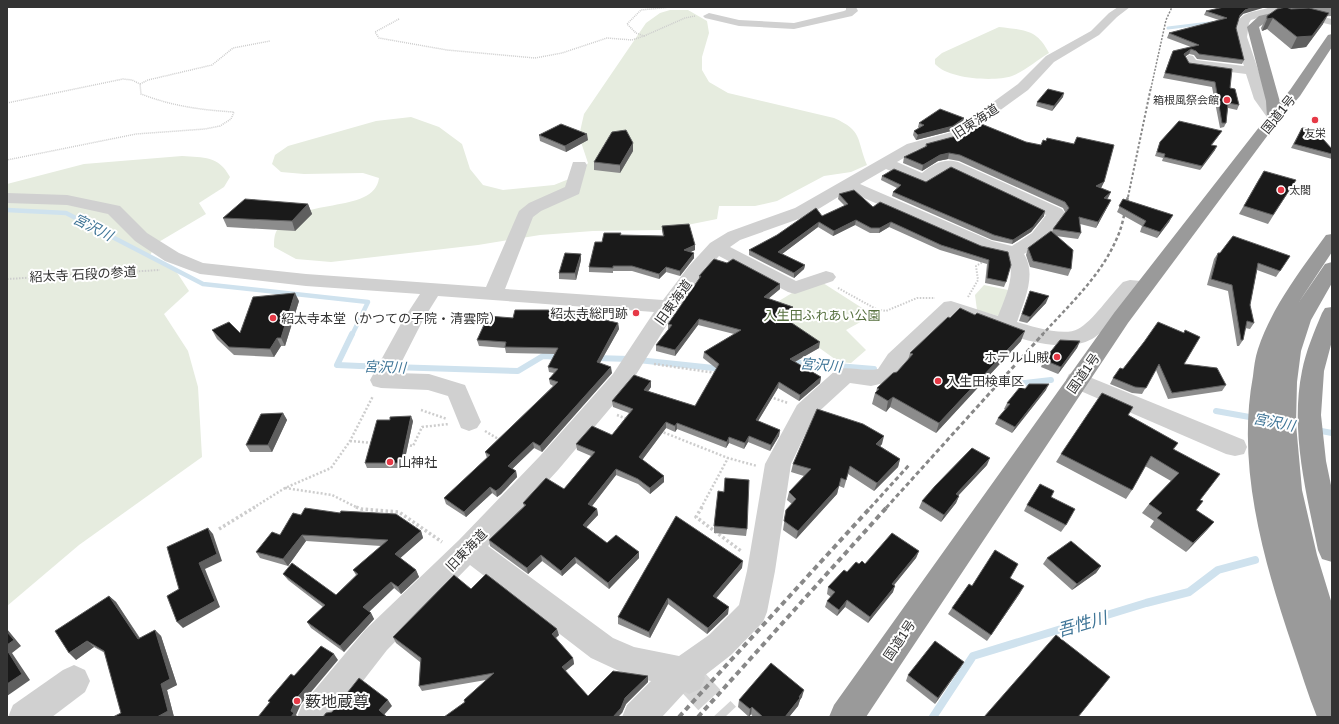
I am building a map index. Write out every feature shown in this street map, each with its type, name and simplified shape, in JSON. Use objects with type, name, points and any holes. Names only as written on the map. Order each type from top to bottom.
[{"type":"highway","points":[[1274,117],[1273,101],[1253,28],[1256,23],[1276,10],[1332,10]]},
{"type":"highway","name":"国道1号","points":[[846,717],[1077,380],[1144,286],[1274,117],[1295,93],[1332,38]]},
{"type":"highway","points":[[1318,60],[1332,55]]},
{"type":"highway","points":[[1332,239],[1291,299],[1268,351],[1261,393],[1260,439],[1265,486],[1274,540],[1299,621],[1332,713]]},
{"type":"highway","points":[[1332,268],[1314,293],[1297,328],[1287,366],[1283,413],[1284,460],[1293,518],[1311,586],[1332,651]]},
{"type":"highway","points":[[1332,314],[1320,341],[1312,373],[1310,403],[1312,444],[1321,502],[1332,550]]},
{"type":"street","points":[[710,16],[739,23],[794,26],[848,14],[852,11],[851,7]]},
{"type":"street","name":"旧東海道","points":[[314,717],[376,640],[465,552],[549,463],[598,407],[621,380],[668,308],[696,270],[717,247],[734,236],[801,212],[912,147],[949,138],[962,132],[1023,87],[1050,59],[1095,33],[1113,15],[1125,7]]},
{"type":"street","points":[[1274,117],[1261,99],[1241,37],[1243,23],[1247,18],[1276,10],[1332,22]]},
{"type":"street","points":[[1189,59],[1191,63],[1252,71]]},
{"type":"street","points":[[847,185],[992,246],[1014,252],[1035,241],[1047,228],[1056,213],[952,166],[938,167],[924,180],[884,163]]},
{"type":"street","points":[[493,294],[524,215],[535,207],[573,190],[579,165]]},
{"type":"street","points":[[7,198],[67,200],[114,210],[141,237],[172,256],[200,268],[306,280],[668,308]]},
{"type":"street","points":[[717,247],[795,288],[824,278]]},
{"type":"street","points":[[1005,326],[1019,286],[1020,262],[1014,252]]},
{"type":"street","points":[[639,717],[720,645],[752,612],[778,464],[808,409],[845,375],[871,378],[885,375],[896,359],[951,307],[967,311],[1005,326],[1042,336],[1072,339],[1086,334],[1130,286],[1144,286]]},
{"type":"street","points":[[433,289],[413,320],[381,380],[429,382],[457,391],[465,409],[463,422]]},
{"type":"street","points":[[1077,380],[1235,447]]},
{"type":"street","points":[[465,552],[602,648],[632,662],[686,675]]},
{"type":"street","points":[[25,717],[74,682]]},
{"type":"path","points":[[644,36],[636,33],[627,24],[641,10],[671,7]]},
{"type":"path","points":[[399,19],[375,32],[379,38],[447,50],[513,57],[549,56],[607,38],[632,40],[685,18],[698,15],[710,16]]},
{"type":"path","points":[[140,84],[148,80],[212,65],[234,48],[270,41]]},
{"type":"path","points":[[7,103],[123,79],[132,80],[140,84]]},
{"type":"path","points":[[7,160],[136,134],[205,129],[220,126],[231,120],[234,112],[193,109],[159,101],[141,94],[140,84]]},
{"type":"path","points":[[967,311],[967,298],[978,280],[976,266],[991,257],[992,246]]},
{"type":"path","name":"紹太寺 石段の参道","points":[[7,279],[159,270]]},
{"type":"path","points":[[824,278],[876,309],[886,311],[917,298],[939,298]]},
{"type":"path","points":[[633,360],[722,375]]},
{"type":"path","points":[[219,529],[285,488],[331,468],[350,441],[381,380]]},
{"type":"path","points":[[764,394],[776,400],[808,409]]},
{"type":"path","points":[[598,407],[634,421]]},
{"type":"path","points":[[421,410],[463,422],[501,440]]},
{"type":"path","points":[[405,445],[413,446],[422,427],[463,422]]},
{"type":"path","points":[[656,430],[728,458],[776,472]]},
{"type":"path","points":[[350,441],[374,443]]},
{"type":"path","points":[[728,458],[696,517],[761,567]]},
{"type":"path","points":[[285,488],[332,495],[362,509],[400,512],[465,552]]},
{"type":"green space","points":[[670,10],[688,10],[707,21],[709,33],[702,57],[702,70],[709,82],[728,93],[834,118],[854,131],[867,165],[851,172],[824,176],[777,201],[755,206],[719,206],[717,219],[662,230],[593,231],[540,235],[478,245],[331,262],[296,259],[274,247],[274,237],[276,232],[286,221],[299,213],[349,202],[363,197],[374,190],[379,178],[363,173],[304,174],[281,172],[272,164],[275,155],[288,146],[376,121],[411,117],[439,127],[462,144],[470,169],[483,185],[503,190],[554,185],[579,175],[588,163],[579,136],[584,114],[646,23],[660,13]]},
{"type":"green space","points":[[999,27],[1029,32],[1040,39],[1049,53],[1012,76],[994,79],[960,76],[941,69],[935,64],[935,59],[942,53]]},
{"type":"green space","points":[[182,156],[204,158],[215,161],[221,165],[230,177],[224,187],[199,203],[206,214],[157,243],[149,257],[174,268],[189,291],[164,314],[188,351],[198,387],[202,457],[79,545],[7,606],[7,184],[84,164]]},
{"type":"green space","name":"入生田ふれあい公園","points":[[823,283],[873,315],[846,330],[866,350],[851,363],[839,362],[786,324],[788,313],[774,304],[792,293]]},
{"type":"green space","points":[[984,285],[1008,290],[1002,317],[977,310],[975,295]]},
{"type":"building","points":[[1224,7],[1254,7],[1245,10],[1240,15],[1236,28],[1244,60],[1199,54],[1191,49],[1184,54],[1189,63],[1232,69],[1230,88],[1235,89],[1239,105],[1228,103],[1226,123],[1222,123],[1215,82],[1165,73],[1173,51],[1199,45],[1169,33],[1227,18],[1206,11]]},
{"type":"building","points":[[1286,7],[1291,9],[1309,8],[1329,13],[1312,36],[1297,37],[1273,18],[1267,19],[1267,16],[1277,9]]},
{"type":"building","points":[[1048,89],[1064,93],[1054,106],[1037,102]]},
{"type":"building","points":[[940,109],[964,118],[953,126],[918,135],[914,131],[924,125],[919,123]]},
{"type":"building","points":[[1179,121],[1222,131],[1211,145],[1217,146],[1202,166],[1164,157],[1165,154],[1157,152],[1160,142]]},
{"type":"building","points":[[979,123],[1026,142],[1041,145],[1043,140],[1046,141],[1047,138],[1074,144],[1077,137],[1114,145],[1104,182],[1096,186],[1111,192],[1104,198],[1111,200],[1098,222],[1079,217],[1081,233],[1053,229],[1069,208],[1065,202],[960,155],[949,153],[940,155],[923,165],[904,157],[927,146],[926,144],[964,134]]},
{"type":"building","points":[[561,124],[587,134],[565,146],[539,135]]},
{"type":"building","points":[[1302,128],[1314,129],[1332,149],[1332,154],[1294,144]]},
{"type":"building","points":[[626,130],[633,143],[620,165],[594,162],[612,132]]},
{"type":"building","points":[[951,167],[1045,211],[1033,227],[1013,240],[994,235],[893,192],[901,185],[882,176],[894,169],[926,182]]},
{"type":"building","points":[[1264,171],[1296,180],[1273,215],[1244,206]]},
{"type":"building","points":[[854,190],[873,207],[880,202],[981,246],[1008,252],[1011,265],[1006,282],[987,278],[989,260],[941,245],[891,222],[880,228],[871,228],[856,220],[834,231],[819,222],[778,252],[805,265],[794,273],[749,250],[777,235],[816,208],[822,216],[848,204],[839,194]]},
{"type":"building","points":[[245,199],[308,204],[292,221],[223,218]]},
{"type":"building","points":[[1123,199],[1173,215],[1160,232],[1143,226],[1146,221],[1119,206]]},
{"type":"building","points":[[689,224],[695,245],[684,250],[694,253],[680,271],[666,267],[659,274],[632,266],[613,266],[613,268],[589,267],[595,242],[602,242],[604,233],[664,236],[662,226]]},
{"type":"building","points":[[1051,231],[1073,250],[1071,269],[1033,261],[1028,248]]},
{"type":"building","points":[[1233,236],[1290,256],[1280,271],[1258,263],[1250,305],[1254,323],[1247,321],[1243,340],[1241,340],[1232,285],[1211,279],[1218,253],[1220,253]]},
{"type":"building","points":[[565,253],[581,254],[575,273],[559,273]]},
{"type":"building","points":[[714,259],[727,263],[733,259],[780,284],[764,297],[793,307],[780,315],[820,342],[790,359],[821,377],[800,395],[779,382],[756,420],[780,430],[771,445],[749,436],[745,443],[729,437],[727,442],[677,423],[675,426],[666,422],[639,457],[664,476],[650,488],[638,479],[616,469],[588,504],[597,509],[583,525],[607,543],[616,535],[639,552],[608,583],[575,557],[561,571],[541,555],[527,568],[489,540],[526,505],[523,503],[546,478],[564,489],[595,452],[576,444],[592,426],[612,435],[633,409],[612,401],[634,375],[651,381],[644,390],[695,406],[719,364],[704,352],[741,330],[699,319],[675,350],[656,345],[672,325],[668,324],[701,276],[699,276]]},
{"type":"building","points":[[1030,291],[1049,296],[1030,317],[1022,314]]},
{"type":"building","points":[[295,293],[281,338],[277,338],[270,349],[229,347],[212,330],[229,322],[240,333],[253,297]]},
{"type":"building","name":"入生田検車区","points":[[960,308],[975,315],[977,313],[1025,331],[939,423],[893,397],[888,401],[875,393],[879,389],[877,388],[893,373],[897,372],[913,354],[910,353],[948,317],[950,318]]},
{"type":"building","points":[[560,309],[618,323],[597,362],[611,367],[540,446],[533,442],[508,466],[516,471],[500,488],[496,491],[490,487],[464,512],[444,498],[490,455],[485,452],[558,382],[549,379],[558,369],[548,367],[558,348],[505,347],[506,342],[477,340],[488,316],[513,318],[515,310]]},
{"type":"building","points":[[1158,322],[1184,333],[1185,330],[1200,337],[1184,364],[1217,368],[1226,385],[1172,393],[1159,364],[1146,388],[1135,387],[1113,378],[1120,368],[1123,369]]},
{"type":"building","points":[[1060,340],[1080,341],[1061,367],[1044,360]]},
{"type":"building","points":[[1029,384],[1049,384],[1015,427],[998,418],[1010,404],[1007,403],[1020,387],[1025,389]]},
{"type":"building","points":[[1102,393],[1133,407],[1128,415],[1178,443],[1173,449],[1220,474],[1200,500],[1203,501],[1196,510],[1214,522],[1193,543],[1157,518],[1162,513],[1149,504],[1179,473],[1151,456],[1132,490],[1061,454]]},
{"type":"building","points":[[817,409],[863,424],[884,436],[876,444],[900,459],[877,483],[850,466],[846,480],[841,478],[839,486],[798,531],[784,521],[786,510],[796,499],[789,492],[811,469],[793,464]]},
{"type":"building","points":[[283,413],[268,445],[246,445],[261,414]]},
{"type":"building","points":[[411,416],[401,463],[365,463],[377,420],[390,420],[390,417]]},
{"type":"building","points":[[972,448],[990,458],[956,494],[959,496],[944,515],[922,501],[935,486]]},
{"type":"building","points":[[725,478],[749,480],[747,529],[714,526],[718,491],[724,492]]},
{"type":"building","points":[[1040,484],[1054,491],[1051,497],[1075,509],[1066,525],[1027,505]]},
{"type":"building","points":[[305,508],[340,513],[341,511],[396,514],[421,531],[395,554],[416,570],[398,587],[391,582],[363,607],[371,613],[340,646],[307,622],[325,605],[283,574],[292,563],[336,595],[358,574],[353,570],[388,540],[302,535],[283,559],[256,552],[272,532],[280,535],[293,513],[301,515]]},
{"type":"building","points":[[676,516],[743,561],[713,596],[729,607],[708,628],[668,598],[649,632],[618,617]]},
{"type":"building","points":[[208,528],[217,554],[199,563],[215,601],[177,622],[167,596],[179,589],[167,547]]},
{"type":"building","points":[[892,533],[919,551],[892,584],[895,586],[870,617],[847,600],[839,610],[827,601],[835,592],[828,587],[844,570],[847,572],[856,562],[859,564],[862,561],[865,564]]},
{"type":"building","points":[[1071,541],[1101,566],[1077,584],[1047,558]]},
{"type":"building","points":[[995,550],[1018,564],[1010,578],[1024,586],[991,635],[952,608],[969,584],[972,586]]},
{"type":"building","points":[[486,574],[557,629],[552,634],[573,658],[562,667],[588,696],[613,671],[648,676],[625,698],[621,708],[613,717],[444,717],[465,702],[464,700],[494,673],[419,686],[421,658],[393,637],[454,575],[471,589]]},
{"type":"building","points":[[109,596],[138,639],[155,630],[170,679],[161,684],[168,711],[157,717],[113,717],[121,713],[104,651],[87,641],[69,653],[55,631]]},
{"type":"building","points":[[7,632],[14,640],[7,645]]},
{"type":"building","points":[[1056,635],[1110,677],[1078,717],[984,717]]},
{"type":"building","points":[[935,641],[964,662],[938,698],[908,675]]},
{"type":"building","points":[[321,646],[334,654],[296,699],[291,711],[294,713],[291,717],[258,717],[270,702],[268,701],[291,674],[294,676]]},
{"type":"building","points":[[7,650],[22,674],[7,684]]},
{"type":"building","points":[[771,663],[804,690],[799,697],[800,698],[785,717],[763,717],[752,707],[750,709],[739,700]]},
{"type":"building","points":[[359,678],[388,700],[379,710],[387,717],[323,717],[326,713],[332,712]]},
{"type":"waterway","points":[[1168,28],[1218,22]]},
{"type":"waterway","name":"宮沢川","points":[[7,210],[66,213],[203,284],[368,302],[352,335]]},
{"type":"waterway","name":"宮沢川","points":[[352,334],[337,365],[383,367]]},
{"type":"waterway","name":"宮沢川","points":[[392,367],[518,371],[543,356],[561,357]]},
{"type":"waterway","name":"宮沢川","points":[[596,358],[629,359]]},
{"type":"waterway","name":"宮沢川","points":[[638,360],[723,369]]},
{"type":"waterway","name":"宮沢川","points":[[789,362],[874,369]]},
{"type":"waterway","name":"宮沢川","points":[[1016,384],[1051,380]]},
{"type":"waterway","name":"宮沢川","points":[[1216,411],[1255,418]]},
{"type":"waterway","name":"宮沢川","points":[[1316,430],[1332,433]]},
{"type":"waterway","name":"吾性川","points":[[933,717],[973,656],[1146,603],[1189,592],[1218,570],[1255,560]]},
{"type":"tunnel","points":[[689,678],[725,717]]},
{"type":"railway","points":[[1151,88],[1166,20],[1172,7]]},
{"type":"railway","points":[[1128,197],[1151,87]]},
{"type":"railway","points":[[1042,335],[1084,290],[1102,265],[1119,233],[1128,196]]},
{"type":"railway","points":[[886,508],[1043,334]]},
{"type":"railway","points":[[870,508],[910,464]]},
{"type":"railway","points":[[679,717],[871,507]]},
{"type":"railway","points":[[698,717],[887,507]]},
{"type":"place","name":"箱根風祭会館","points":[[1227,100]]},
{"type":"place","name":"友栄","points":[[1315,120]]},
{"type":"place","name":"太閤","points":[[1281,190]]},
{"type":"place","name":"紹太寺総門跡","points":[[636,313]]},
{"type":"place","name":"紹太寺本堂（かつての子院・清雲院）","points":[[273,318]]},
{"type":"place","name":"ホテル山賊","points":[[1057,357]]},
{"type":"place","name":"入生田検車区","points":[[938,381]]},
{"type":"place","name":"山神社","points":[[390,462]]},
{"type":"place","name":"薮地蔵尊","points":[[297,701]]}]
